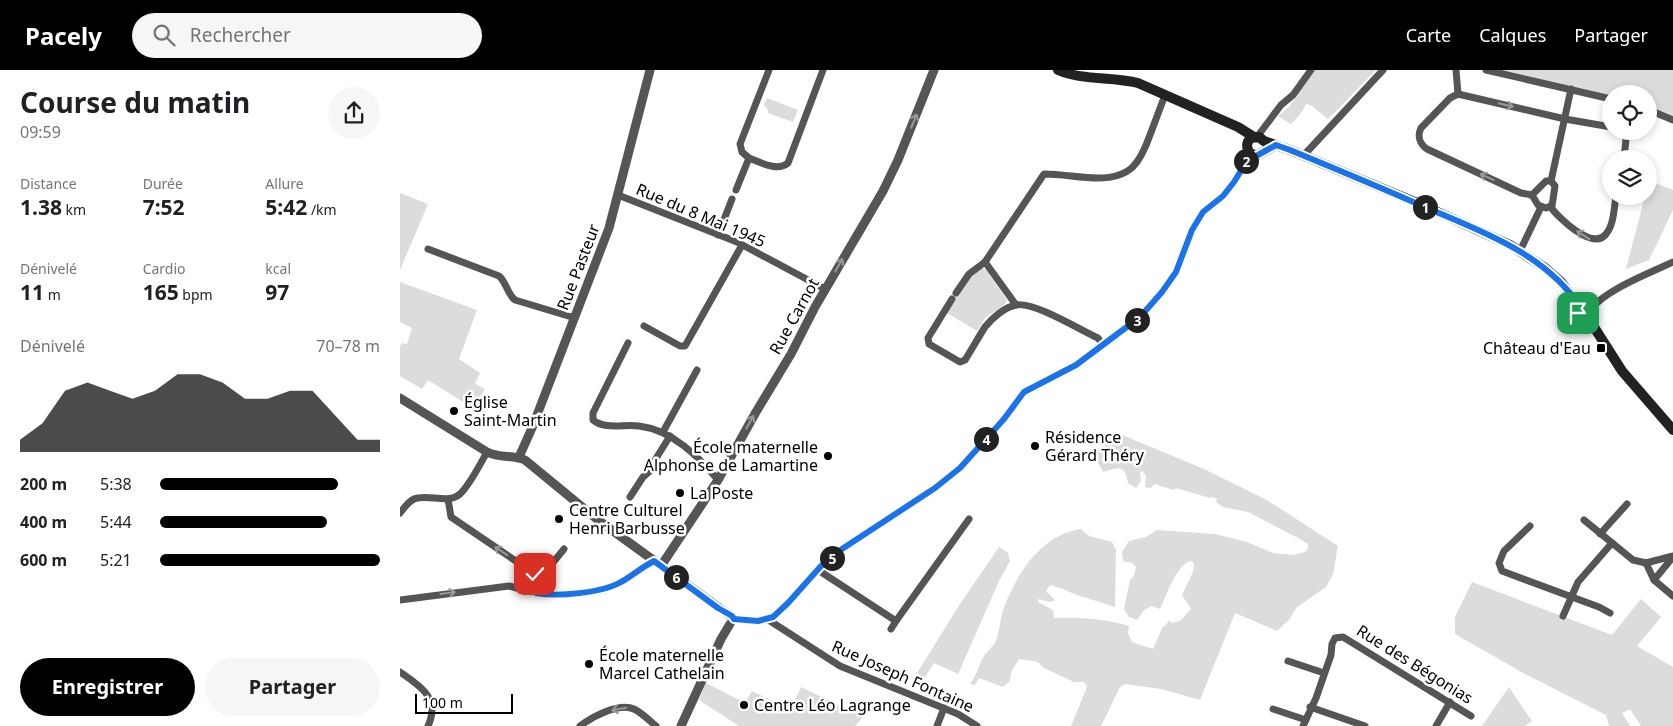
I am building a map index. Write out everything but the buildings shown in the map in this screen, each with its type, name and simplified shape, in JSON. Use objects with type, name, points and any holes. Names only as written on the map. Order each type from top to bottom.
[{"type":"main road","points":[[1058,70],[1071,76],[1133,82],[1242,129],[1256,145],[1276,145],[1304,155],[1420,204],[1520,251],[1545,268],[1561,282],[1588,312],[1594,327],[1622,371],[1673,430]]},
{"type":"street","points":[[642,70],[647,82]]},
{"type":"street","name":"Rue Pasteur","points":[[519,457],[524,449],[609,228],[650,70]]},
{"type":"street","points":[[769,70],[740,144],[742,152],[749,158],[778,167],[783,167],[788,163],[823,70]]},
{"type":"street","name":"Rue Carnot","points":[[657,563],[718,480],[791,354],[825,289],[883,191],[898,160],[934,70]]},
{"type":"street","points":[[1304,155],[1383,70]]},
{"type":"street","points":[[1456,70],[1458,94]]},
{"type":"street","points":[[1486,70],[1602,97]]},
{"type":"street","points":[[400,398],[487,452],[498,456],[519,457],[525,460],[592,515],[718,608],[728,620],[758,621],[767,619],[780,611],[818,570],[842,549],[935,488],[960,468],[1024,392],[1067,371],[1140,317],[1162,292],[1176,272],[1186,244],[1203,212],[1223,196],[1234,182],[1282,105],[1293,95],[1310,71]]},
{"type":"street","points":[[1551,181],[1571,89]]},
{"type":"street","points":[[1532,195],[1521,193],[1422,145],[1419,132],[1421,128],[1450,98],[1458,94],[1602,126]]},
{"type":"street","points":[[1103,345],[1098,338],[1049,314],[1025,305],[1016,304],[992,319],[965,360],[960,362],[929,344],[928,338],[969,274],[985,262],[1044,174],[1104,178],[1125,173],[1133,168],[1144,153],[1165,95]]},
{"type":"street","points":[[1657,113],[1673,120]]},
{"type":"street","points":[[736,190],[749,158]]},
{"type":"street","points":[[1532,195],[1546,181],[1551,181]]},
{"type":"street","points":[[1550,206],[1552,206],[1555,186],[1551,181]]},
{"type":"street","name":"Rue du 8 Mai 1945","points":[[618,195],[742,244],[825,289]]},
{"type":"street","points":[[1532,195],[1540,207]]},
{"type":"street","points":[[718,235],[732,199]]},
{"type":"street","points":[[1550,206],[1554,213],[1584,236],[1591,240],[1599,240],[1610,229],[1614,205]]},
{"type":"street","points":[[1540,207],[1550,206]]},
{"type":"street","points":[[1520,251],[1540,207]]},
{"type":"street","points":[[644,326],[680,346],[685,346],[742,244]]},
{"type":"street","points":[[428,249],[499,276],[505,281],[511,297],[515,300],[575,318]]},
{"type":"street","points":[[985,262],[1016,304]]},
{"type":"street","points":[[1588,312],[1596,303],[1625,285],[1673,262]]},
{"type":"street","points":[[628,343],[593,413],[593,420],[599,425],[638,426],[663,432],[710,470],[718,480]]},
{"type":"street","points":[[663,432],[697,370]]},
{"type":"street","points":[[630,497],[643,477],[652,470],[655,460],[670,436]]},
{"type":"street","points":[[400,513],[414,499],[448,499],[461,494],[487,452]]},
{"type":"street","points":[[448,499],[451,517],[535,574],[538,581]]},
{"type":"street","points":[[1600,534],[1627,504]]},
{"type":"street","points":[[891,629],[969,519]]},
{"type":"street","points":[[1584,520],[1629,558],[1646,563],[1673,557]]},
{"type":"street","points":[[1530,526],[1504,551],[1499,563],[1500,568],[1506,574],[1599,607],[1610,613]]},
{"type":"street","points":[[1563,616],[1578,582],[1612,543]]},
{"type":"street","points":[[536,593],[538,581],[564,549]]},
{"type":"street","points":[[1654,580],[1673,557]]},
{"type":"street","points":[[400,600],[509,586],[551,595],[604,590],[657,563]]},
{"type":"street","points":[[1646,563],[1654,580],[1673,596]]},
{"type":"street","points":[[818,570],[896,621]]},
{"type":"street","name":"Rue Joseph Fontaine","points":[[767,619],[840,666],[967,718],[977,726]]},
{"type":"street","points":[[681,726],[689,712],[728,620]]},
{"type":"street","name":"Rue des Bégonias","points":[[1324,673],[1335,638],[1343,636],[1472,716]]},
{"type":"street","points":[[1273,709],[1304,723],[1310,707],[1316,698],[1324,673],[1288,661]]},
{"type":"street","points":[[400,672],[422,687],[429,696],[431,707],[428,726]]},
{"type":"street","points":[[1436,726],[1450,702]]},
{"type":"street","points":[[1310,707],[1365,726]]},
{"type":"street","points":[[580,726],[600,714],[626,708],[634,709],[656,726]]},
{"type":"street","points":[[937,726],[944,708]]},
{"type":"shaded area","points":[[1315,70],[1376,70],[1328,119],[1312,106],[1306,104],[1302,112],[1291,124],[1278,116],[1289,107]]},
{"type":"shaded area","points":[[1498,70],[1673,70],[1673,118],[1657,111],[1657,85],[1602,85],[1602,94]]},
{"type":"shaded area","points":[[767,98],[798,110],[793,122],[768,113],[764,105]]},
{"type":"shaded area","points":[[1657,184],[1673,190],[1673,210],[1649,260],[1626,269],[1643,205],[1657,205]]},
{"type":"shaded area","points":[[400,193],[428,204],[400,270]]},
{"type":"shaded area","points":[[982,268],[986,270],[1007,300],[1004,305],[985,318],[977,331],[947,313],[967,281]]},
{"type":"shaded area","points":[[400,282],[477,310],[459,359],[480,373],[475,384],[485,389],[473,408],[428,380],[422,389],[400,376],[400,347],[402,343],[407,344],[412,328],[400,322]]},
{"type":"shaded area","points":[[1115,432],[1204,469],[1267,500],[1338,546],[1333,574],[1326,587],[1297,607],[1289,620],[1277,631],[1235,613],[1200,700],[1161,689],[1125,684],[1120,687],[1101,726],[1071,726],[1087,687],[1084,682],[1074,682],[1044,668],[1038,662],[1019,659],[1011,672],[1010,681],[1003,687],[979,678],[975,685],[970,684],[984,656],[996,641],[1004,607],[1016,581],[1033,557],[1043,547],[1054,539],[1081,529],[1089,536],[1112,542],[1116,550],[1115,607],[1050,585],[1046,591],[1055,600],[1050,602],[1038,599],[1038,602],[1053,610],[1054,618],[1092,619],[1129,626],[1128,633],[1132,642],[1153,649],[1162,628],[1170,620],[1171,623],[1180,621],[1191,609],[1182,595],[1193,572],[1194,564],[1192,561],[1187,563],[1177,573],[1160,609],[1151,606],[1144,610],[1137,620],[1129,617],[1124,609],[1130,580],[1134,576],[1136,567],[1132,563],[1123,561],[1122,552],[1129,541],[1146,537],[1157,530],[1215,534],[1247,542],[1273,553],[1294,555],[1305,552],[1308,548],[1308,544],[1300,539],[1248,512],[1223,507],[1216,502],[1217,499],[1212,497],[1154,484],[1151,488],[1145,487],[1146,476],[1142,471],[1140,472],[1141,481],[1136,488],[1128,483],[1125,473],[1120,468],[1103,472],[1094,456],[1096,450],[1107,444],[1105,441],[1106,434]]},
{"type":"shaded area","points":[[999,547],[1008,553],[1010,561],[999,581],[958,674],[934,663],[921,683],[914,678],[960,604]]},
{"type":"shaded area","points":[[1472,582],[1612,635],[1641,599],[1661,617],[1637,646],[1673,667],[1673,726],[1641,726],[1630,709],[1622,713],[1630,726],[1609,726],[1606,715],[1525,674],[1455,634],[1455,617]]},
{"type":"shaded area","name":"Centre Léo Lagrange","points":[[706,683],[745,703],[752,691],[787,708],[791,708],[801,687],[863,717],[855,726],[739,726],[699,700]]},
{"type":"shaded area","points":[[1509,687],[1532,721],[1525,726],[1482,726]]},
{"type":"place","name":"Château d'Eau","points":[[1601,348]]},
{"type":"place","name":"Église Saint-Martin","points":[[454,411]]},
{"type":"place","name":"Résidence Gérard Théry","points":[[1035,446]]},
{"type":"place","name":"École maternelle Alphonse de Lamartine","points":[[828,456]]},
{"type":"place","name":"La Poste","points":[[680,493]]},
{"type":"place","name":"Centre Culturel Henri Barbusse","points":[[559,519]]},
{"type":"place","name":"École maternelle Marcel Cathelain","points":[[589,664]]},
{"type":"place","name":"Centre Léo Lagrange","points":[[744,705]]},
{"type":"route","points":[[535,574],[538,581],[536,593],[551,595],[604,590],[622,582],[643,566],[654,561],[734,619],[758,621],[773,617],[821,566],[842,549],[935,488],[960,468],[1004,419],[1024,392],[1067,371],[1140,317],[1152,305],[1176,272],[1192,230],[1203,212],[1223,196],[1247,161],[1276,145],[1420,204],[1510,245],[1545,268],[1561,282],[1581,308],[1578,313]]}]
